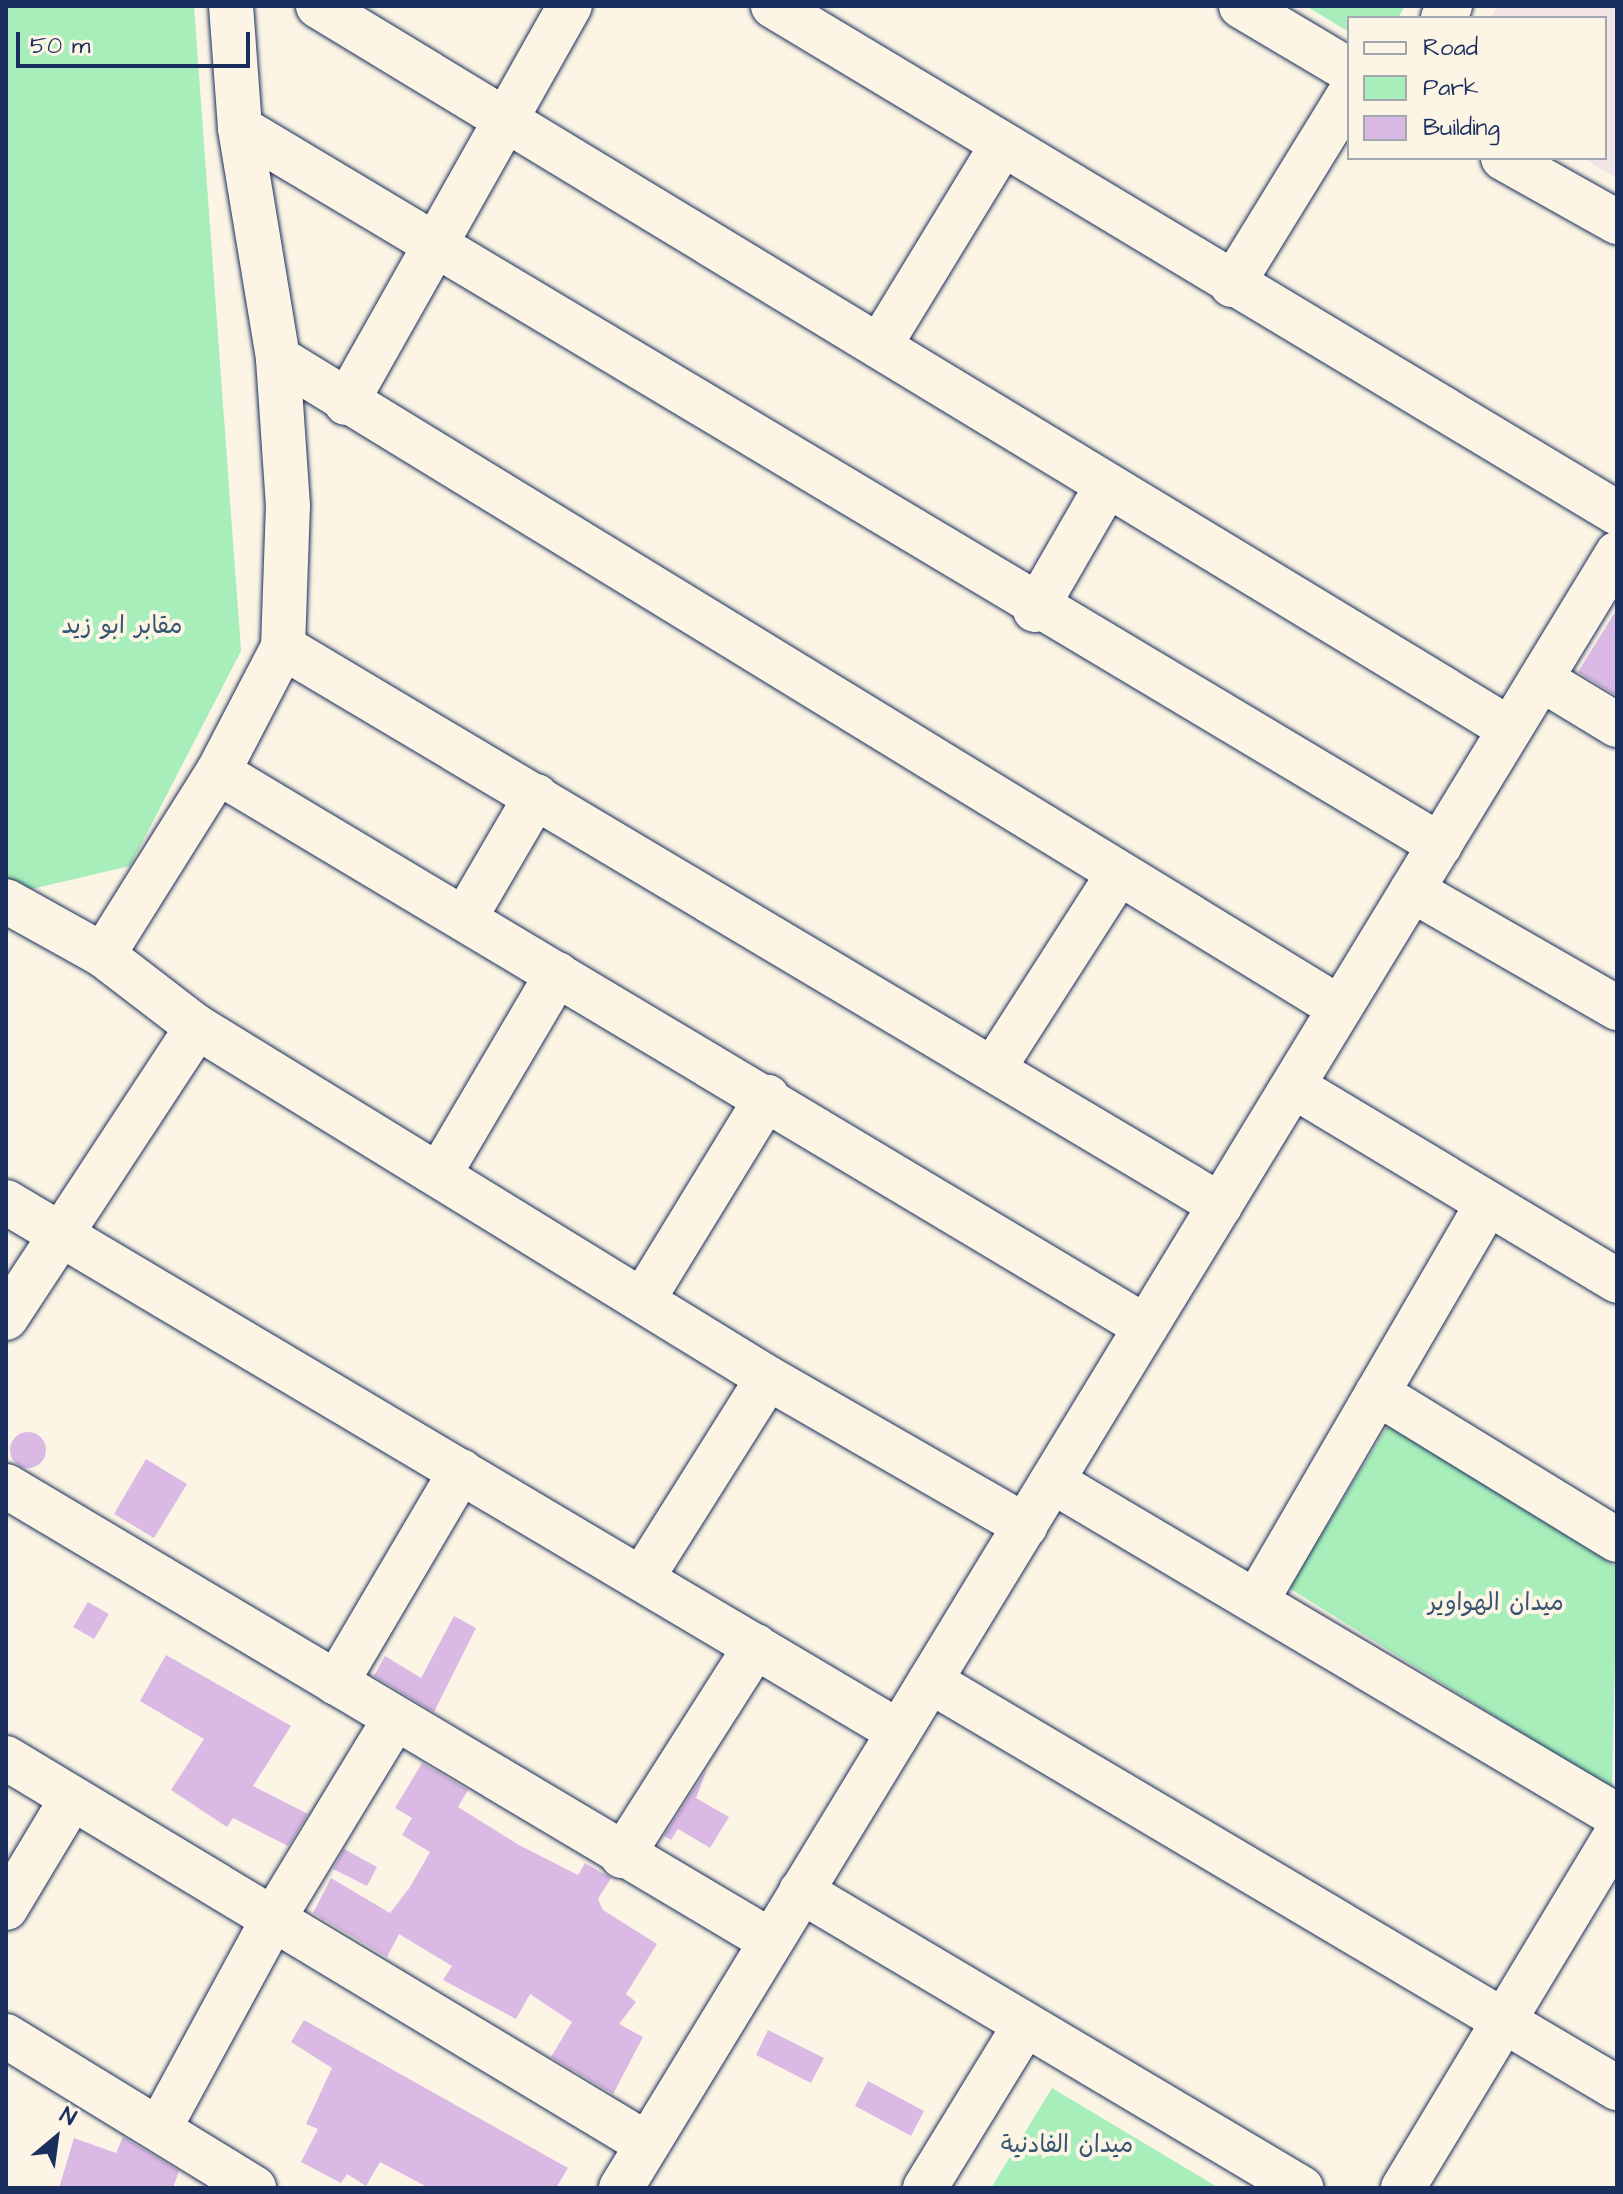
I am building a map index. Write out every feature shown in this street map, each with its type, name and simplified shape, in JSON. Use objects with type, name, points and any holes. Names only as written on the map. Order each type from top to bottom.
[{"type":"street","points":[[103,955],[218,772],[283,647],[288,506],[278,358],[240,128],[231,6]]},
{"type":"street","points":[[318,6],[880,345],[1106,487],[1510,729]]},
{"type":"street","points":[[346,403],[570,6]]},
{"type":"street","points":[[773,6],[1001,147],[1617,513]]},
{"type":"street","points":[[1241,6],[1347,69]]},
{"type":"street","points":[[1232,285],[1347,98]]},
{"type":"street","points":[[240,128],[1035,610],[1440,845]]},
{"type":"street","points":[[880,345],[1001,147]]},
{"type":"street","points":[[1507,160],[1617,222]]},
{"type":"street","points":[[278,358],[346,403],[1340,1008]]},
{"type":"street","points":[[1035,610],[1106,487]]},
{"type":"street","points":[[621,2188],[769,1940],[1617,554]]},
{"type":"street","points":[[283,647],[1220,1205]]},
{"type":"street","points":[[1541,679],[1617,725]]},
{"type":"street","points":[[218,772],[466,916],[557,974],[767,1097],[1146,1327]]},
{"type":"street","points":[[466,916],[536,796]]},
{"type":"street","points":[[993,1069],[1118,874]]},
{"type":"street","points":[[1412,890],[1617,1008]]},
{"type":"street","points":[[6,901],[103,955],[197,1027],[644,1298],[768,1378],[1025,1526]]},
{"type":"street","points":[[440,1173],[557,974]]},
{"type":"street","points":[[6,1318],[58,1233],[197,1027]]},
{"type":"street","points":[[1293,1086],[1617,1281]]},
{"type":"street","points":[[644,1298],[767,1097]]},
{"type":"street","points":[[6,1202],[899,1732]]},
{"type":"street","points":[[1258,1598],[1487,1204]]},
{"type":"street","points":[[642,1578],[768,1378]]},
{"type":"street","points":[[1377,1393],[1617,1540]]},
{"type":"street","points":[[336,1683],[461,1471]]},
{"type":"street","points":[[1052,1481],[1258,1598],[1617,1816]]},
{"type":"street","points":[[6,1486],[622,1856],[769,1940]]},
{"type":"street","points":[[622,1856],[756,1646]]},
{"type":"street","points":[[930,1681],[1507,2020],[1617,2088]]},
{"type":"street","points":[[159,2129],[273,1919],[395,1718]]},
{"type":"street","points":[[6,1758],[647,2144]]},
{"type":"street","points":[[6,1908],[72,1798]]},
{"type":"street","points":[[1403,2188],[1617,1833]]},
{"type":"street","points":[[801,1891],[1301,2188]]},
{"type":"street","points":[[925,2188],[1025,2025]]},
{"type":"street","points":[[6,2036],[254,2188]]},
{"type":"shaded area","points":[[1498,6],[1617,6],[1617,179],[1587,160],[1607,160],[1607,16],[1491,16]]},
{"type":"green space","name":"مقابر ابو زيد","points":[[6,6],[194,6],[241,651],[130,866],[6,895]]},
{"type":"green space","points":[[1306,6],[1405,6],[1399,16],[1347,16],[1347,31]]},
{"type":"green space","name":"ميدان الهواوير","points":[[1388,1425],[1617,1567],[1612,1789],[1289,1588]]},
{"type":"green space","name":"ميدان الفادنية","points":[[1052,2088],[1219,2188],[991,2188]]},
{"type":"building","points":[[1617,609],[1617,696],[1578,672]]},
{"type":"building","points":[[28,1432],[41,1437],[46,1450],[41,1463],[28,1468],[15,1463],[10,1450],[15,1437]]},
{"type":"building","points":[[146,1459],[187,1484],[154,1538],[114,1514]]},
{"type":"building","points":[[88,1602],[109,1614],[94,1639],[73,1627]]},
{"type":"building","points":[[454,1616],[476,1628],[434,1712],[374,1676],[385,1656],[421,1678]]},
{"type":"building","points":[[166,1655],[291,1726],[253,1786],[308,1814],[288,1846],[233,1818],[227,1827],[171,1790],[204,1739],[140,1701]]},
{"type":"building","points":[[422,1763],[468,1790],[458,1807],[519,1845],[578,1875],[585,1863],[611,1878],[598,1899],[603,1910],[657,1944],[626,1994],[636,2002],[619,2024],[643,2037],[613,2094],[551,2057],[572,2022],[530,1994],[516,2019],[443,1980],[452,1966],[399,1934],[387,1957],[313,1913],[331,1878],[390,1913],[410,1887],[430,1852],[402,1835],[412,1818],[395,1808]]},
{"type":"building","points":[[707,1769],[696,1798],[729,1817],[710,1848],[678,1829],[671,1840],[664,1836]]},
{"type":"building","points":[[344,1849],[377,1867],[367,1886],[333,1869]]},
{"type":"building","points":[[304,2020],[568,2168],[556,2188],[429,2188],[380,2162],[366,2186],[347,2174],[341,2183],[301,2162],[318,2129],[306,2124],[332,2068],[291,2042]]},
{"type":"building","points":[[768,2030],[824,2058],[811,2083],[756,2055]]},
{"type":"building","points":[[868,2081],[924,2111],[911,2136],[855,2106]]},
{"type":"building","points":[[123,2137],[179,2171],[173,2188],[59,2188],[74,2138],[116,2153]]}]
